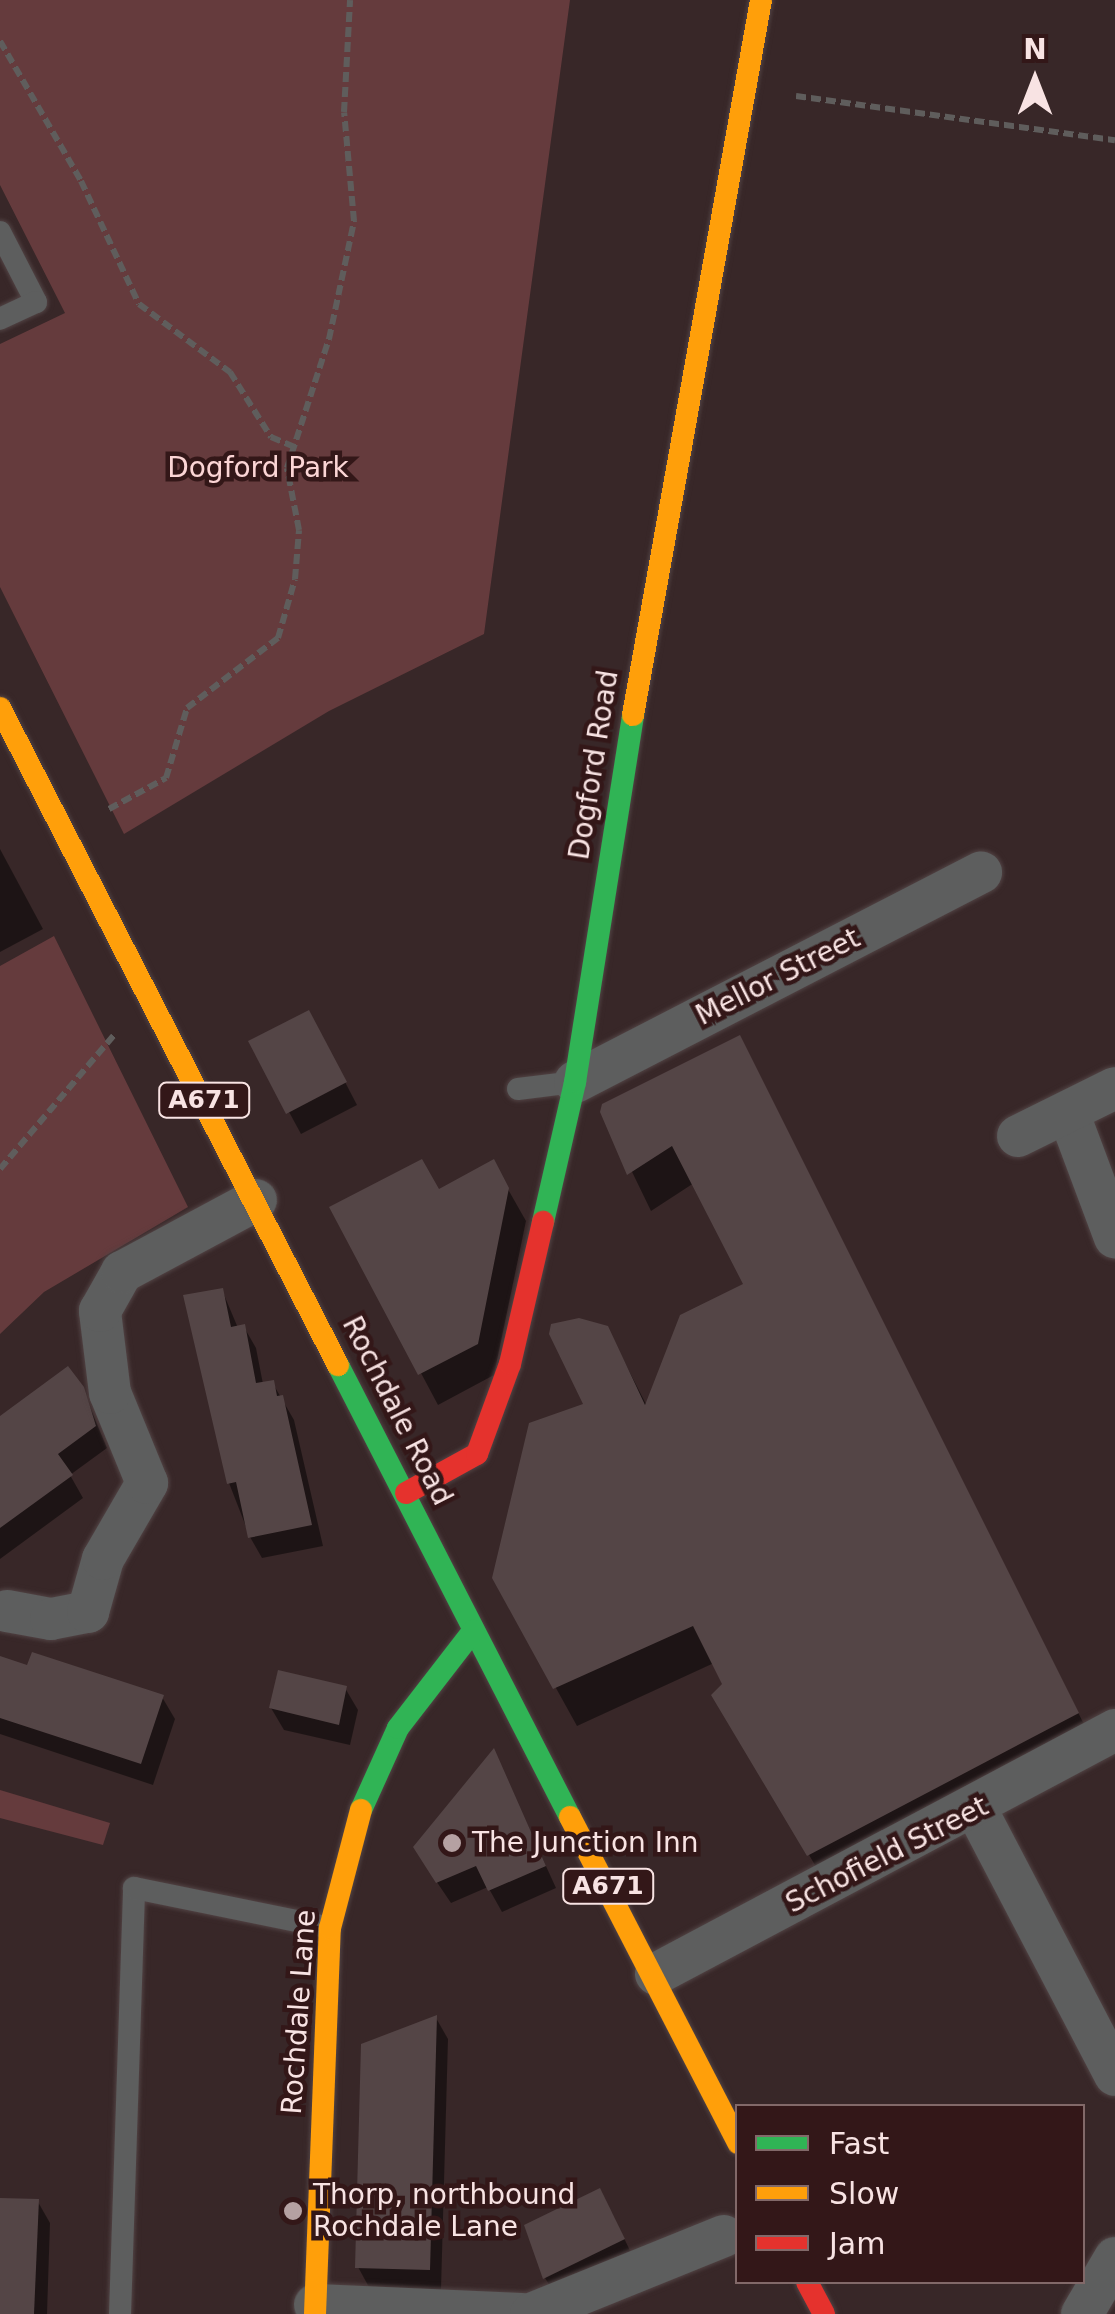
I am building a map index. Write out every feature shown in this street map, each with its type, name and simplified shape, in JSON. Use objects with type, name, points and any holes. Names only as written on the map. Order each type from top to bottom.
[{"type":"street","name":"Dogford Road","points":[[406,1493],[477,1454],[510,1364],[575,1082],[640,668],[761,0]]},
{"type":"street","name":"Rochdale Road","points":[[0,708],[256,1200],[473,1631],[656,1974],[735,2138]]},
{"type":"street","name":"Mellor Street","points":[[575,1082],[981,872]]},
{"type":"street","points":[[1018,1136],[1115,1088]]},
{"type":"street","points":[[1068,1112],[1115,1238]]},
{"type":"street","points":[[6,1610],[52,1619],[88,1612],[103,1559],[148,1483],[110,1393],[100,1311],[122,1272],[256,1200]]},
{"type":"street","name":"Rochdale Lane","points":[[315,2310],[330,1928],[360,1811],[398,1728],[473,1631]]},
{"type":"street","name":"Schofield Street","points":[[656,1974],[976,1809],[1115,1730]]},
{"type":"street","points":[[976,1809],[1115,2075]]},
{"type":"street","points":[[315,2310],[527,2314],[724,2236]]},
{"type":"street","points":[[1082,2314],[1115,2258]]},
{"type":"street","points":[[808,2284],[824,2314]]},
{"type":"lane","points":[[0,232],[36,302],[0,319]]},
{"type":"lane","points":[[518,1089],[575,1082]]},
{"type":"lane","points":[[120,2314],[134,1888],[330,1928]]},
{"type":"path","points":[[64,832],[166,778],[187,708],[278,638],[297,563],[299,530],[288,468],[329,339],[354,222],[344,112],[350,0]]},
{"type":"path","points":[[0,42],[81,181],[139,304],[230,372],[271,438],[294,446]]},
{"type":"path","points":[[785,94],[1115,140]]},
{"type":"path","points":[[0,1169],[63,1102],[147,991]]},
{"type":"green space","name":"Dogford Park","points":[[0,0],[570,0],[484,634],[329,711],[124,834],[0,587],[0,344],[65,313],[0,185]]},
{"type":"green space","points":[[54,936],[188,1207],[44,1292],[0,1334],[0,966]]},
{"type":"green space","points":[[0,1790],[110,1823],[103,1845],[0,1818]]},
{"type":"building","points":[[309,1010],[347,1082],[286,1114],[248,1041]]},
{"type":"building","points":[[740,1035],[1079,1713],[807,1856],[711,1695],[722,1684],[693,1626],[553,1689],[492,1578],[529,1423],[583,1404],[549,1334],[551,1324],[579,1318],[608,1326],[645,1405],[680,1315],[743,1284],[672,1146],[627,1175],[600,1112],[602,1104]]},
{"type":"building","points":[[422,1159],[439,1189],[494,1159],[509,1188],[478,1344],[418,1375],[329,1207]]},
{"type":"building","points":[[223,1288],[231,1327],[245,1324],[256,1383],[274,1380],[277,1396],[283,1395],[312,1525],[248,1538],[236,1482],[227,1484],[183,1295]]},
{"type":"building","points":[[68,1366],[84,1387],[96,1426],[58,1454],[73,1475],[0,1528],[0,1416]]},
{"type":"building","points":[[32,1652],[164,1695],[141,1764],[0,1718],[0,1656],[27,1665]]},
{"type":"building","points":[[278,1670],[347,1686],[339,1725],[269,1708]]},
{"type":"building","points":[[494,1748],[546,1866],[488,1891],[476,1866],[436,1883],[413,1847]]},
{"type":"building","points":[[437,2015],[430,2270],[355,2268],[361,2044]]},
{"type":"building","points":[[600,2188],[625,2239],[543,2279],[524,2225]]},
{"type":"building","points":[[0,2198],[39,2199],[34,2314],[0,2314]]},
{"type":"traffic: fast","points":[[543,1222],[575,1082],[633,715]]},
{"type":"traffic: fast","points":[[338,1365],[570,1817]]},
{"type":"traffic: fast","points":[[361,1810],[398,1728],[473,1631]]},
{"type":"traffic: slow","points":[[633,715],[761,0]]},
{"type":"traffic: slow","points":[[0,708],[338,1365]]},
{"type":"traffic: slow","points":[[315,2314],[330,1928],[361,1810]]},
{"type":"traffic: slow","points":[[570,1817],[735,2137]]},
{"type":"traffic: jam","points":[[406,1493],[477,1454],[510,1364],[543,1222]]},
{"type":"traffic: jam","points":[[808,2284],[824,2314]]},
{"type":"place","name":"The Junction Inn","points":[[452,1843]]},
{"type":"place","name":"Thorp, northbound Rochdale Lane","points":[[293,2211]]}]
